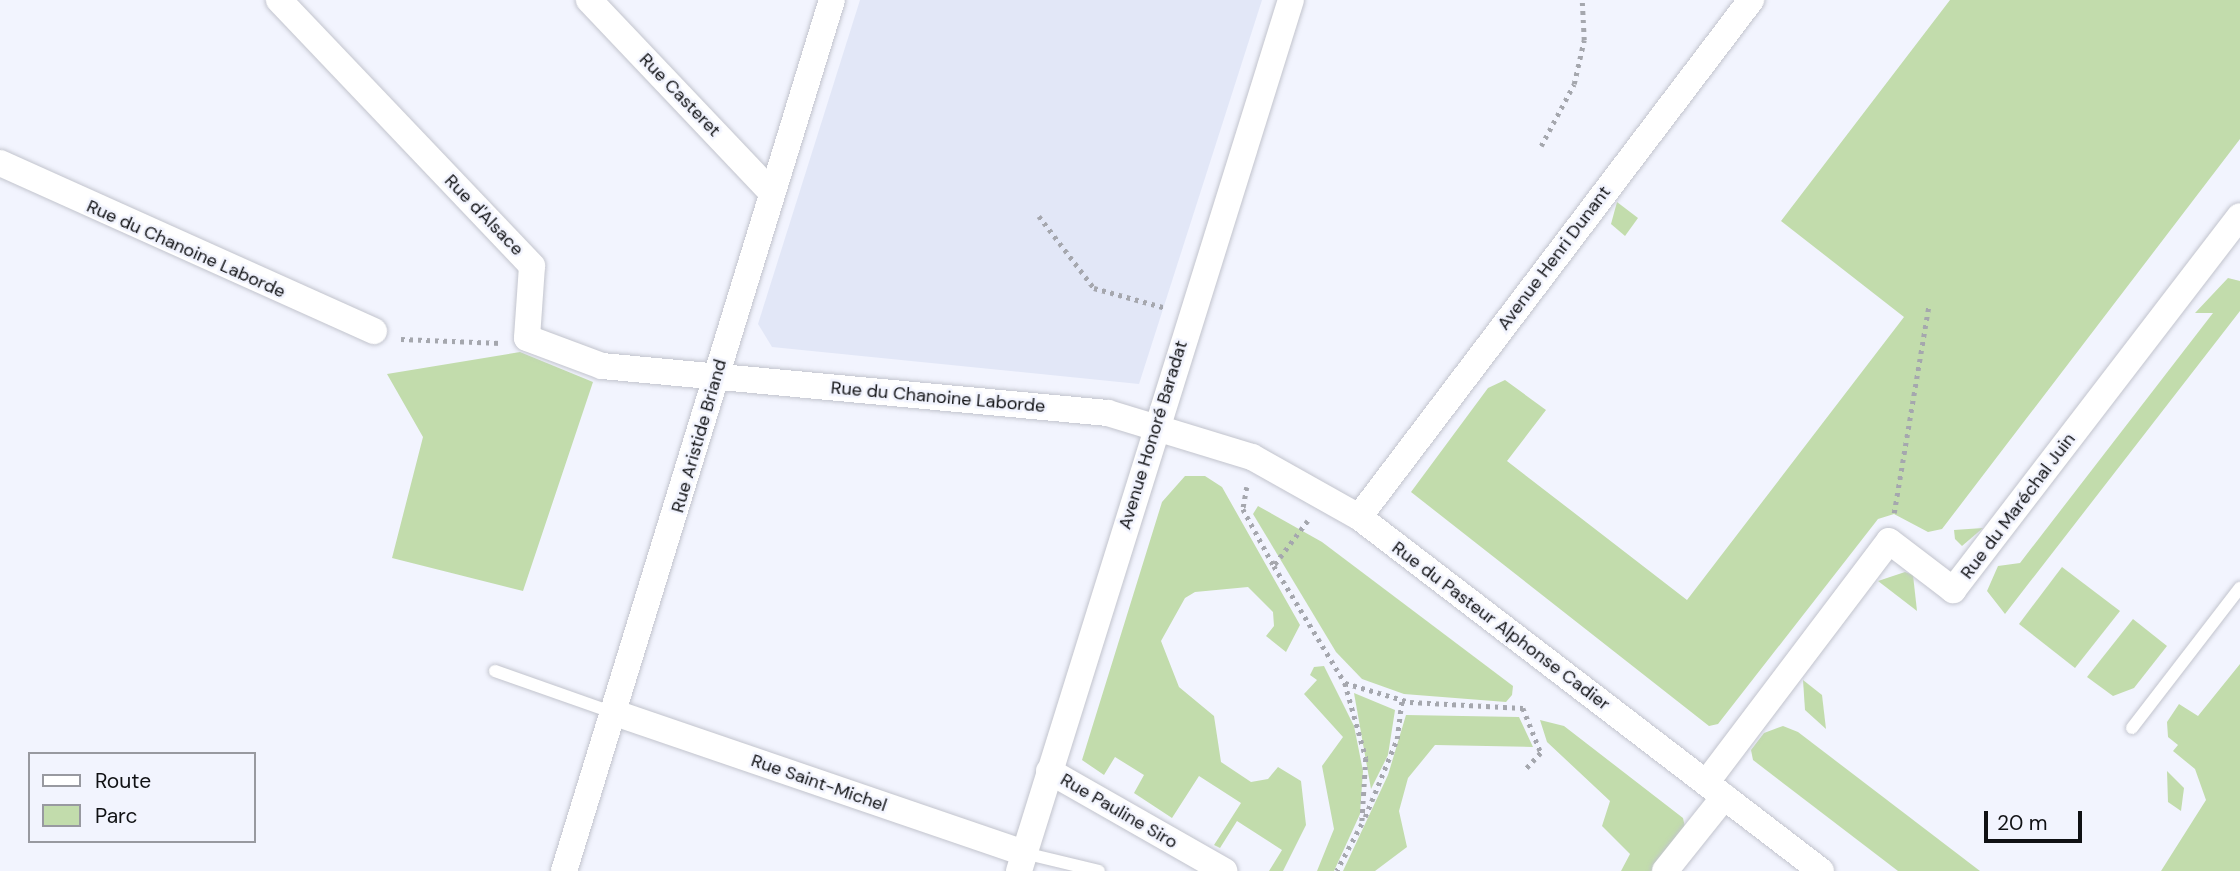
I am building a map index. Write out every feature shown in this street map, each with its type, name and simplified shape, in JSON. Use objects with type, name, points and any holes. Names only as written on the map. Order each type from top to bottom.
[{"type":"street","name":"Rue d'Alsace","points":[[279,0],[532,266],[527,338]]},
{"type":"street","name":"Rue Casteret","points":[[589,0],[770,191]]},
{"type":"street","name":"Rue Aristide Briand","points":[[564,871],[718,377],[770,191],[832,0]]},
{"type":"street","name":"Avenue Honoré Baradat","points":[[1021,862],[1291,0]]},
{"type":"street","name":"Avenue Henri Dunant","points":[[1359,517],[1751,0]]},
{"type":"street","name":"Rue du Chanoine Laborde","points":[[0,163],[374,331]]},
{"type":"street","name":"Rue du Maréchal Juin","points":[[1889,541],[1953,590],[2231,247],[2240,216]]},
{"type":"street","points":[[527,338],[602,366],[718,377]]},
{"type":"street","name":"Rue du Chanoine Laborde","points":[[718,377],[1108,413],[1156,425]]},
{"type":"street","name":"Rue du Pasteur Alphonse Cadier","points":[[1156,425],[1252,457],[1327,495],[1821,871]]},
{"type":"street","points":[[1665,871],[1715,790],[1889,541]]},
{"type":"street","name":"Rue Saint-Michel","points":[[615,713],[1021,862]]},
{"type":"street","name":"Rue Pauline Siro","points":[[1049,771],[1224,871]]},
{"type":"lane","points":[[2132,728],[2240,588]]},
{"type":"lane","points":[[495,671],[615,713]]},
{"type":"lane","points":[[1021,862],[1099,871]]},
{"type":"path","points":[[1541,146],[1574,84],[1584,40],[1582,0]]},
{"type":"path","points":[[1039,216],[1094,288],[1191,316]]},
{"type":"path","points":[[1889,541],[1928,304]]},
{"type":"path","points":[[374,331],[404,340],[488,346],[527,338]]},
{"type":"path","points":[[1252,457],[1243,509],[1273,566],[1345,682],[1366,758],[1362,824]]},
{"type":"path","points":[[1273,566],[1327,495]]},
{"type":"path","points":[[1345,682],[1402,700],[1524,708],[1541,753],[1526,769]]},
{"type":"path","points":[[1337,871],[1362,824],[1397,739],[1402,700]]},
{"type":"shaded area","points":[[860,0],[1262,0],[1139,384],[772,347],[758,324]]},
{"type":"green space","points":[[1950,0],[2240,0],[2240,139],[1942,529],[1928,532],[1894,514],[1878,519],[1718,724],[1709,726],[1411,492],[1488,388],[1505,380],[1546,410],[1507,461],[1687,600],[1904,317],[1781,221]]},
{"type":"green space","points":[[1617,202],[1638,218],[1625,236],[1611,224]]},
{"type":"green space","points":[[2228,278],[2240,281],[2240,311],[2005,614],[1987,591],[1998,566],[2020,563],[2213,313],[2195,313]]},
{"type":"green space","points":[[520,352],[593,382],[523,591],[392,558],[423,437],[387,374]]},
{"type":"green space","points":[[1185,476],[1205,476],[1222,487],[1300,625],[1286,652],[1266,636],[1274,626],[1273,612],[1248,587],[1195,592],[1185,598],[1161,641],[1179,687],[1214,716],[1221,762],[1251,782],[1268,779],[1278,767],[1301,781],[1306,825],[1283,871],[1269,871],[1282,850],[1237,821],[1220,848],[1214,845],[1241,803],[1199,776],[1172,818],[1134,793],[1144,775],[1115,757],[1104,775],[1082,760],[1162,502]]},
{"type":"green space","points":[[1258,506],[1322,542],[1513,686],[1512,695],[1506,702],[1404,694],[1362,679],[1336,652],[1253,514]]},
{"type":"green space","points":[[1983,528],[1962,546],[1955,539],[1954,530]]},
{"type":"green space","points":[[2062,567],[2120,611],[2075,668],[2019,624]]},
{"type":"green space","points":[[1905,572],[1913,575],[1917,611],[1878,581]]},
{"type":"green space","points":[[2133,619],[2167,646],[2134,688],[2113,696],[2087,677]]},
{"type":"green space","points":[[2240,664],[2240,871],[2161,871],[2206,800],[2195,769],[2173,751],[2178,745],[2168,737],[2167,722],[2179,704],[2198,716]]},
{"type":"green space","points":[[1324,666],[1354,726],[1363,771],[1360,814],[1334,871],[1317,871],[1334,829],[1322,766],[1343,737],[1304,694],[1317,680],[1310,675],[1314,667]]},
{"type":"green space","points":[[1803,680],[1822,695],[1826,729],[1805,710]]},
{"type":"green space","points":[[1354,693],[1395,710],[1388,755],[1371,789]]},
{"type":"green space","points":[[1406,715],[1519,717],[1533,747],[1435,745],[1408,778],[1399,811],[1407,847],[1375,871],[1343,871],[1388,775]]},
{"type":"green space","points":[[1540,720],[1564,726],[1683,818],[1685,827],[1652,871],[1621,871],[1630,854],[1602,826],[1610,801],[1547,742]]},
{"type":"green space","points":[[1783,726],[1798,732],[1980,871],[1898,871],[1753,760],[1751,750],[1764,733]]},
{"type":"green space","points":[[2167,771],[2184,788],[2181,811],[2168,802]]}]
